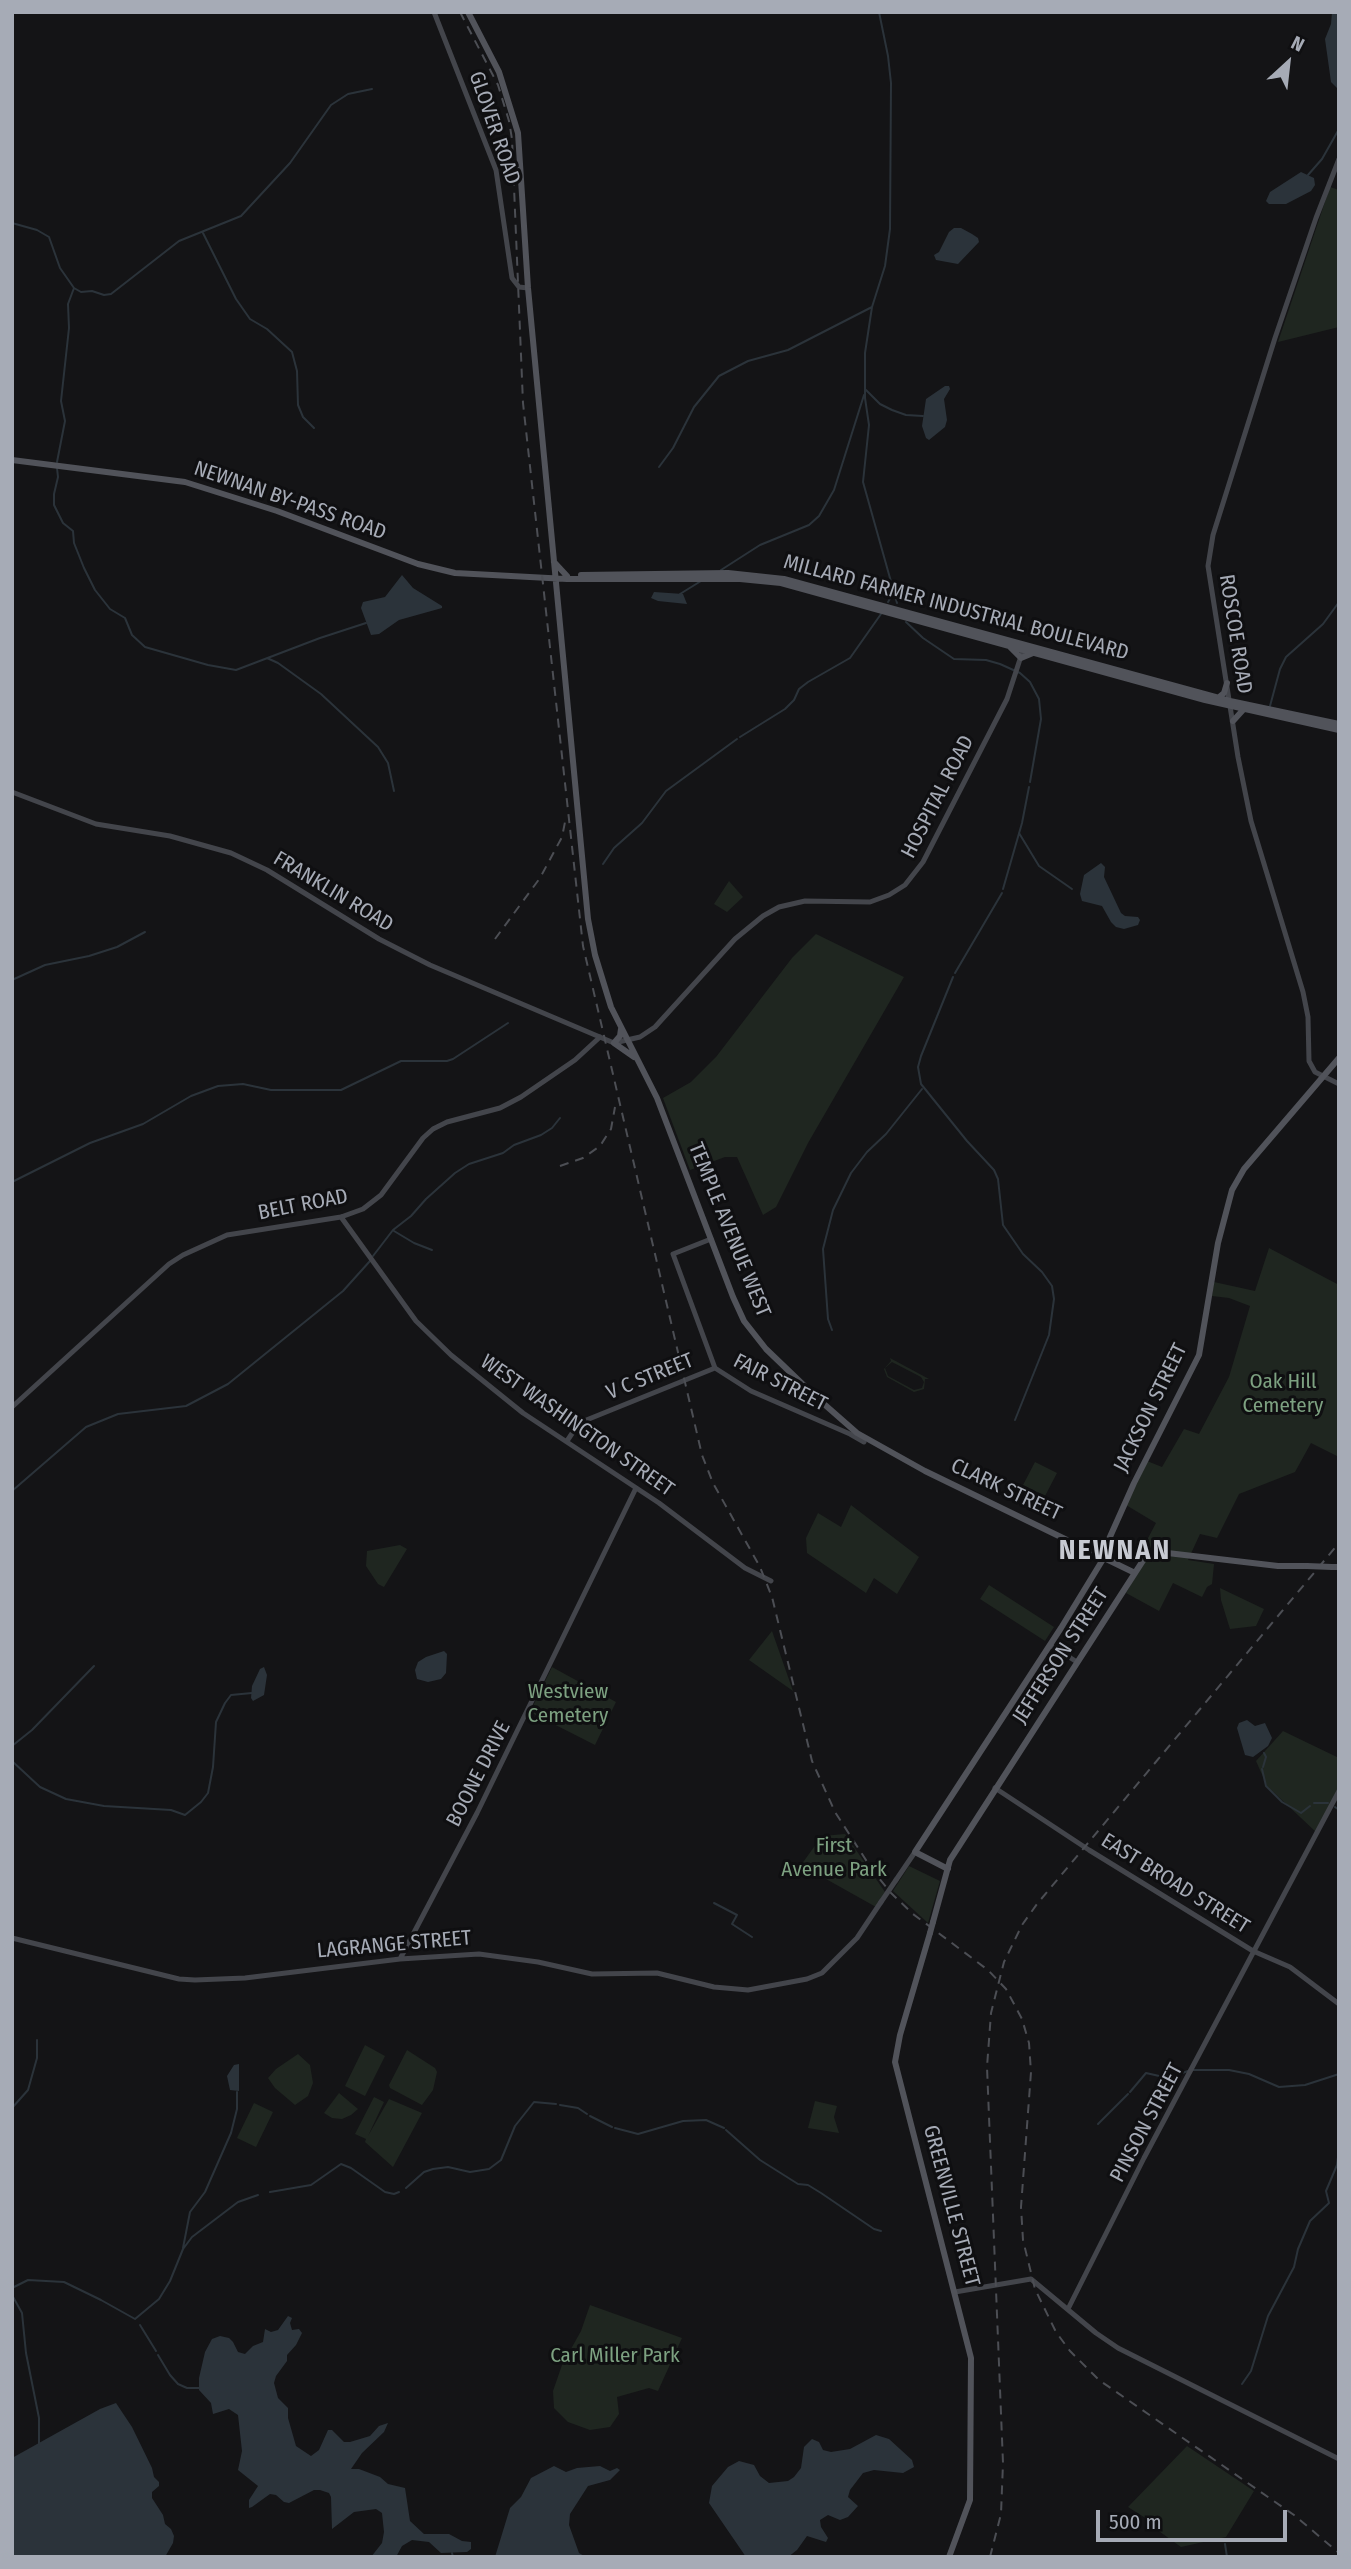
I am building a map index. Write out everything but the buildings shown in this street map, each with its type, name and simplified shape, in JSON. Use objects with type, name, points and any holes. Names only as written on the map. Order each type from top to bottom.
[{"type":"main road","name":"TEMPLE AVENUE WEST","points":[[468,12],[499,72],[518,133],[528,288],[555,579],[588,919],[599,973],[621,1027],[657,1098],[733,1297],[753,1334],[802,1384],[864,1439]]},
{"type":"main road","name":"NEWNAN BY-PASS ROAD","points":[[12,460],[185,482],[242,499],[418,564],[481,576],[555,579]]},
{"type":"main road","points":[[554,561],[556,567],[568,577],[557,596]]},
{"type":"main road","name":"MILLARD FARMER INDUSTRIAL BOULEVARD","points":[[555,579],[677,573],[767,576],[813,585],[1024,647],[1217,698],[1243,710],[1339,730]]},
{"type":"main road","name":"MILLARD FARMER INDUSTRIAL BOULEVARD","points":[[568,577],[740,579],[781,583],[1006,645]]},
{"type":"main road","points":[[1006,645],[1024,647]]},
{"type":"main road","points":[[1006,645],[1020,661],[1035,653]]},
{"type":"main road","name":"MILLARD FARMER INDUSTRIAL BOULEVARD","points":[[1024,647],[1035,653],[1231,704],[1339,724]]},
{"type":"main road","points":[[1217,698],[1224,693],[1227,683]]},
{"type":"main road","points":[[1233,720],[1243,710]]},
{"type":"main road","points":[[621,1027],[620,1036],[614,1043],[638,1059]]},
{"type":"main road","name":"JACKSON STREET","points":[[969,1771],[1105,1556],[1105,1548],[1133,1483],[1199,1355],[1218,1243],[1231,1190],[1244,1169],[1339,1058]]},
{"type":"main road","name":"CLARK STREET","points":[[864,1439],[1135,1573]]},
{"type":"main road","name":"JEFFERSON STREET","points":[[945,1868],[1144,1559],[1159,1552],[1278,1566],[1335,1567]]},
{"type":"main road","name":"LAGRANGE STREET","points":[[915,1852],[969,1771]]},
{"type":"main road","points":[[915,1852],[945,1868]]},
{"type":"main road","name":"GREENVILLE STREET","points":[[945,1868],[895,2062],[971,2358],[971,2481],[968,2509],[949,2557]]},
{"type":"street","name":"GLOVER ROAD","points":[[434,12],[496,170],[512,278],[519,287],[528,288]]},
{"type":"street","name":"ROSCOE ROAD","points":[[1324,1077],[1315,1072],[1310,1064],[1307,1008],[1251,821],[1209,580],[1209,551],[1275,338],[1339,159]]},
{"type":"street","name":"HOSPITAL ROAD","points":[[629,1040],[658,1025],[735,939],[763,916],[779,907],[805,901],[870,902],[905,885],[925,860],[1006,699],[1024,647]]},
{"type":"street","name":"FRANKLIN ROAD","points":[[12,792],[96,824],[170,836],[231,853],[267,870],[379,939],[430,965],[614,1043]]},
{"type":"street","name":"BELT ROAD","points":[[12,1406],[169,1264],[183,1255],[227,1236],[341,1217],[363,1209],[377,1198],[433,1129],[447,1122],[500,1108],[521,1097],[575,1060],[600,1037]]},
{"type":"street","points":[[614,1043],[629,1040]]},
{"type":"street","points":[[1324,1077],[1339,1084]]},
{"type":"street","name":"WEST WASHINGTON STREET","points":[[341,1217],[416,1321],[431,1337],[512,1404],[761,1577],[767,1577],[771,1581]]},
{"type":"street","name":"FAIR STREET","points":[[711,1239],[673,1254],[715,1368],[751,1391],[864,1439]]},
{"type":"street","name":"V C STREET","points":[[567,1441],[579,1423],[715,1368]]},
{"type":"street","name":"BOONE DRIVE","points":[[400,1959],[477,1813],[636,1488]]},
{"type":"street","points":[[1050,1645],[1077,1662]]},
{"type":"street","name":"EAST BROAD STREET","points":[[995,1788],[1089,1850],[1253,1951],[1290,1966],[1339,2004]]},
{"type":"street","name":"PINSON STREET","points":[[1068,2309],[1144,2158],[1339,1791]]},
{"type":"street","name":"LAGRANGE STREET","points":[[12,1938],[179,1979],[245,1978],[458,1954],[495,1955],[592,1974],[650,1973],[714,1987],[757,1989],[807,1979],[822,1973],[857,1938],[915,1852]]},
{"type":"street","points":[[955,2292],[1026,2279],[1040,2284],[1118,2348],[1339,2459]]},
{"type":"green space","points":[[1330,187],[1339,190],[1339,327],[1278,342]]},
{"type":"green space","points":[[729,881],[743,897],[727,912],[714,904]]},
{"type":"green space","points":[[816,934],[904,977],[808,1143],[776,1207],[763,1215],[737,1157],[725,1157],[690,1170],[663,1098],[691,1082],[716,1057],[792,958]]},
{"type":"green space","name":"Oak Hill Cemetery","points":[[1269,1248],[1339,1285],[1339,1457],[1311,1443],[1295,1472],[1239,1494],[1217,1538],[1200,1534],[1188,1560],[1214,1564],[1212,1584],[1207,1587],[1202,1597],[1173,1583],[1159,1611],[1126,1593],[1144,1561],[1150,1556],[1147,1540],[1156,1523],[1126,1505],[1147,1461],[1162,1467],[1184,1429],[1199,1434],[1229,1377],[1250,1306],[1229,1298],[1212,1296],[1214,1282],[1255,1291]]},
{"type":"green space","points":[[890,1358],[929,1379],[925,1379],[924,1389],[914,1392],[887,1377],[884,1369],[891,1361]],"holes":[[[892,1362],[921,1377],[924,1382],[922,1388],[914,1390],[888,1376],[885,1368]]]},
{"type":"green space","points":[[1035,1462],[1057,1473],[1045,1496],[1023,1485]]},
{"type":"green space","points":[[851,1505],[919,1557],[897,1594],[874,1578],[866,1593],[807,1553],[806,1538],[818,1513],[841,1527]]},
{"type":"green space","points":[[400,1545],[407,1549],[384,1587],[378,1584],[366,1566],[367,1551]]},
{"type":"green space","points":[[989,1585],[1054,1627],[1045,1641],[980,1599]]},
{"type":"green space","points":[[1220,1588],[1264,1609],[1256,1626],[1230,1629]]},
{"type":"green space","points":[[772,1631],[793,1691],[749,1660]]},
{"type":"green space","name":"Westview Cemetery","points":[[552,1667],[616,1702],[595,1745],[530,1712]]},
{"type":"green space","points":[[1283,1731],[1339,1758],[1339,1791],[1317,1833],[1267,1786],[1256,1761]]},
{"type":"green space","name":"First Avenue Park","points":[[845,1834],[885,1892],[876,1907],[801,1865],[822,1836]]},
{"type":"green space","points":[[909,1866],[940,1881],[928,1923],[893,1891]]},
{"type":"green space","points":[[365,2045],[385,2056],[365,2096],[345,2086]]},
{"type":"green space","points":[[407,2050],[437,2072],[433,2090],[422,2105],[389,2085]]},
{"type":"green space","points":[[298,2054],[310,2065],[313,2083],[308,2096],[295,2105],[275,2088],[268,2078]]},
{"type":"green space","points":[[339,2093],[358,2109],[342,2119],[332,2118],[324,2113]]},
{"type":"green space","points":[[374,2097],[384,2102],[368,2136],[389,2099],[422,2113],[393,2167],[365,2142],[366,2139],[355,2134]]},
{"type":"green space","points":[[815,2101],[837,2106],[834,2117],[839,2133],[808,2128]]},
{"type":"green space","points":[[254,2103],[273,2112],[256,2147],[237,2138]]},
{"type":"green space","name":"Carl Miller Park","points":[[590,2305],[682,2338],[658,2391],[649,2388],[617,2397],[619,2414],[610,2427],[590,2430],[568,2422],[554,2408],[553,2391]]},
{"type":"green space","points":[[1187,2446],[1254,2491],[1226,2537],[1181,2547],[1128,2507]]},
{"type":"shaded area","points":[[1332,12],[1339,12],[1339,90],[1331,82],[1325,39]]},
{"type":"shaded area","points":[[1301,172],[1314,178],[1315,185],[1311,191],[1286,204],[1269,204],[1266,201],[1270,192]]},
{"type":"shaded area","points":[[954,228],[961,228],[972,234],[979,242],[958,264],[936,260],[934,255],[939,252],[949,232]]},
{"type":"shaded area","points":[[945,386],[950,389],[944,399],[947,420],[945,427],[929,440],[922,426],[926,399]]},
{"type":"shaded area","points":[[402,575],[413,588],[442,608],[399,620],[379,634],[371,635],[361,608],[363,602],[385,597]]},
{"type":"shaded area","points":[[654,592],[683,594],[687,604],[658,601],[651,598]]},
{"type":"shaded area","points":[[1101,863],[1105,867],[1104,877],[1121,913],[1138,917],[1138,925],[1124,929],[1116,927],[1102,906],[1082,901],[1080,894],[1084,875]]},
{"type":"shaded area","points":[[444,1651],[447,1654],[446,1673],[441,1679],[428,1682],[417,1679],[415,1670],[418,1662]]},
{"type":"shaded area","points":[[264,1667],[267,1675],[264,1695],[253,1701],[252,1686],[260,1669]]},
{"type":"shaded area","points":[[1247,1720],[1255,1726],[1265,1723],[1272,1738],[1268,1746],[1253,1757],[1245,1755],[1237,1728],[1239,1723]]},
{"type":"shaded area","points":[[239,2064],[239,2091],[230,2090],[227,2076],[234,2065]]},
{"type":"shaded area","points":[[288,2316],[292,2318],[292,2330],[299,2329],[302,2333],[287,2355],[287,2361],[274,2383],[278,2398],[288,2408],[296,2446],[311,2456],[319,2450],[328,2430],[332,2430],[344,2442],[350,2442],[370,2436],[379,2426],[388,2423],[384,2432],[362,2453],[351,2469],[359,2469],[380,2477],[388,2484],[405,2488],[410,2521],[424,2534],[449,2534],[462,2541],[471,2542],[471,2549],[467,2552],[441,2553],[429,2542],[412,2540],[402,2546],[396,2557],[371,2557],[382,2543],[382,2513],[376,2509],[354,2512],[332,2529],[331,2497],[329,2493],[320,2490],[314,2490],[289,2503],[270,2494],[249,2508],[249,2500],[258,2486],[238,2470],[242,2451],[238,2415],[229,2409],[213,2414],[211,2403],[199,2390],[199,2378],[205,2352],[212,2339],[220,2336],[229,2338],[238,2352],[245,2354],[253,2346],[263,2342],[265,2329],[271,2332],[278,2330]]},
{"type":"shaded area","points":[[116,2403],[132,2427],[154,2477],[159,2482],[159,2486],[152,2492],[152,2498],[174,2536],[165,2557],[12,2557],[12,2458],[100,2409]]},
{"type":"shaded area","points":[[876,2435],[889,2439],[912,2460],[914,2467],[903,2473],[874,2470],[863,2473],[850,2490],[848,2497],[858,2506],[848,2517],[840,2520],[828,2515],[820,2520],[828,2538],[826,2542],[807,2536],[788,2557],[746,2557],[709,2503],[712,2486],[728,2467],[739,2461],[754,2465],[760,2476],[769,2483],[788,2481],[801,2468],[804,2447],[812,2439],[819,2442],[823,2450],[831,2452],[850,2449]]},
{"type":"shaded area","points":[[554,2466],[566,2472],[600,2466],[610,2471],[617,2468],[620,2470],[610,2480],[588,2486],[570,2514],[569,2525],[579,2553],[586,2557],[495,2557],[510,2508],[521,2497],[531,2478]]},
{"type":"waterway","points":[[879,12],[891,83],[890,229],[885,266],[872,307],[865,353],[865,398],[869,425],[863,482],[897,603]]},
{"type":"waterway","points":[[12,223],[37,230],[49,237],[60,268],[74,288],[81,292],[111,294],[179,241],[241,216],[290,163],[331,105],[348,94],[372,89]]},
{"type":"waterway","points":[[1308,175],[1322,159],[1339,129]]},
{"type":"waterway","points":[[203,233],[236,299],[250,319],[267,329],[292,352],[297,371],[298,405],[303,417],[314,428]]},
{"type":"waterway","points":[[57,462],[65,421],[61,401],[69,328],[68,304],[74,288]]},
{"type":"waterway","points":[[659,467],[673,448],[694,407],[719,376],[748,361],[788,350],[872,307]]},
{"type":"waterway","points":[[866,390],[880,404],[892,410],[906,415],[923,416]]},
{"type":"waterway","points":[[721,570],[760,545],[809,525],[819,516],[834,490],[864,395]]},
{"type":"waterway","points":[[57,468],[54,505],[63,523],[73,531],[74,543],[84,568],[95,590],[110,609],[125,618],[132,635],[145,647],[236,670],[366,623]]},
{"type":"waterway","points":[[680,594],[701,581]]},
{"type":"waterway","points":[[888,602],[893,594]]},
{"type":"waterway","points":[[1270,706],[1286,657],[1323,624],[1339,602]]},
{"type":"waterway","points":[[740,737],[785,709],[794,700],[799,689],[808,682],[850,658],[881,614]]},
{"type":"waterway","points":[[906,622],[923,638],[954,659],[986,660],[1000,664],[1020,673],[1030,682],[1039,699],[1041,719],[1030,782]]},
{"type":"waterway","points":[[267,658],[321,694],[378,747],[388,763],[394,791]]},
{"type":"waterway","points":[[603,864],[614,848],[642,823],[666,791],[737,739]]},
{"type":"waterway","points":[[1003,889],[1022,823],[1029,787]]},
{"type":"waterway","points":[[1019,833],[1039,866],[1072,889]]},
{"type":"waterway","points":[[955,973],[1002,893]]},
{"type":"waterway","points":[[12,980],[45,965],[117,947],[145,932]]},
{"type":"waterway","points":[[953,977],[921,1056],[918,1067],[921,1084],[994,1170],[998,1179],[1003,1225],[1023,1254],[1052,1286],[1054,1299],[1049,1335],[1015,1420]]},
{"type":"waterway","points":[[12,1182],[90,1143],[143,1124],[191,1096],[218,1086],[243,1084],[271,1090],[341,1090],[401,1061],[453,1059],[508,1023]]},
{"type":"waterway","points":[[832,1330],[828,1319],[823,1249],[833,1210],[851,1173],[922,1089]]},
{"type":"waterway","points":[[373,1256],[393,1230],[455,1173],[469,1164],[503,1153],[514,1145],[541,1135],[552,1128],[560,1118]]},
{"type":"waterway","points":[[394,1231],[432,1250]]},
{"type":"waterway","points":[[12,1491],[86,1427],[118,1414],[186,1406],[228,1384],[343,1291],[370,1261]]},
{"type":"waterway","points":[[12,1746],[32,1730],[94,1666]]},
{"type":"waterway","points":[[12,1761],[40,1787],[66,1799],[104,1806],[171,1810],[185,1815],[208,1793],[216,1722],[225,1703],[231,1695],[252,1693]]},
{"type":"waterway","points":[[1263,1767],[1266,1757],[1264,1753]]},
{"type":"waterway","points":[[1262,1769],[1266,1786],[1282,1802],[1301,1813],[1310,1806]]},
{"type":"waterway","points":[[1314,1803],[1328,1803]]},
{"type":"waterway","points":[[1335,1807],[1339,1810]]},
{"type":"waterway","points":[[714,1903],[737,1915],[732,1924],[752,1937]]},
{"type":"waterway","points":[[12,2108],[28,2090],[37,2058],[37,2040]]},
{"type":"waterway","points":[[1193,2070],[1229,2070],[1249,2074],[1279,2087],[1305,2085],[1339,2074]]},
{"type":"waterway","points":[[1130,2092],[1146,2073],[1168,2078],[1188,2071]]},
{"type":"waterway","points":[[183,2248],[190,2212],[205,2192],[231,2133],[237,2109],[237,2092]]},
{"type":"waterway","points":[[1098,2124],[1128,2094]]},
{"type":"waterway","points":[[406,2188],[424,2172],[433,2169],[448,2167],[470,2172],[489,2169],[501,2160],[515,2126],[534,2102],[556,2104]]},
{"type":"waterway","points":[[560,2105],[578,2108],[587,2114]]},
{"type":"waterway","points":[[590,2116],[612,2127]]},
{"type":"waterway","points":[[615,2128],[638,2134],[683,2121],[706,2120],[724,2128]]},
{"type":"waterway","points":[[726,2130],[760,2160],[798,2184],[808,2185],[881,2231]]},
{"type":"waterway","points":[[1242,2384],[1251,2371],[1268,2316],[1294,2267],[1298,2249],[1310,2221],[1329,2203],[1326,2191],[1337,2165],[1339,2149]]},
{"type":"waterway","points":[[270,2192],[311,2185],[341,2164],[385,2192],[399,2192]]},
{"type":"waterway","points":[[12,2288],[28,2280],[64,2282],[135,2319],[159,2299],[170,2281],[183,2249],[192,2237],[238,2202],[258,2195]]},
{"type":"waterway","points":[[12,2295],[22,2313],[26,2353],[39,2418],[39,2445]]},
{"type":"waterway","points":[[140,2325],[156,2351]]},
{"type":"waterway","points":[[158,2355],[178,2384],[187,2388],[199,2388]]},
{"type":"waterway","points":[[1225,2544],[1227,2557]]},
{"type":"waterway","points":[[452,2553],[453,2557]]},
{"type":"railway","points":[[460,12],[498,85],[512,139],[523,403],[583,946],[702,1455],[713,1483],[760,1567],[772,1597],[812,1761],[835,1812],[873,1871],[891,1893],[913,1914],[988,1970],[1006,1989],[1022,2019],[1029,2043],[1031,2072],[1021,2207],[1023,2240],[1035,2289],[1056,2332],[1070,2351],[1099,2380],[1294,2515],[1339,2553]]},
{"type":"railway","points":[[495,939],[540,878],[562,837],[565,822]]},
{"type":"railway","points":[[560,1166],[583,1158],[600,1146],[611,1129],[615,1107]]},
{"type":"railway","points":[[990,2557],[1001,2514],[1003,2463],[987,2067],[991,2013],[1004,1962],[1022,1925],[1037,1904],[1339,1543]]},
{"type":"district","name":"NEWNAN","points":[[1115,1551]]}]
